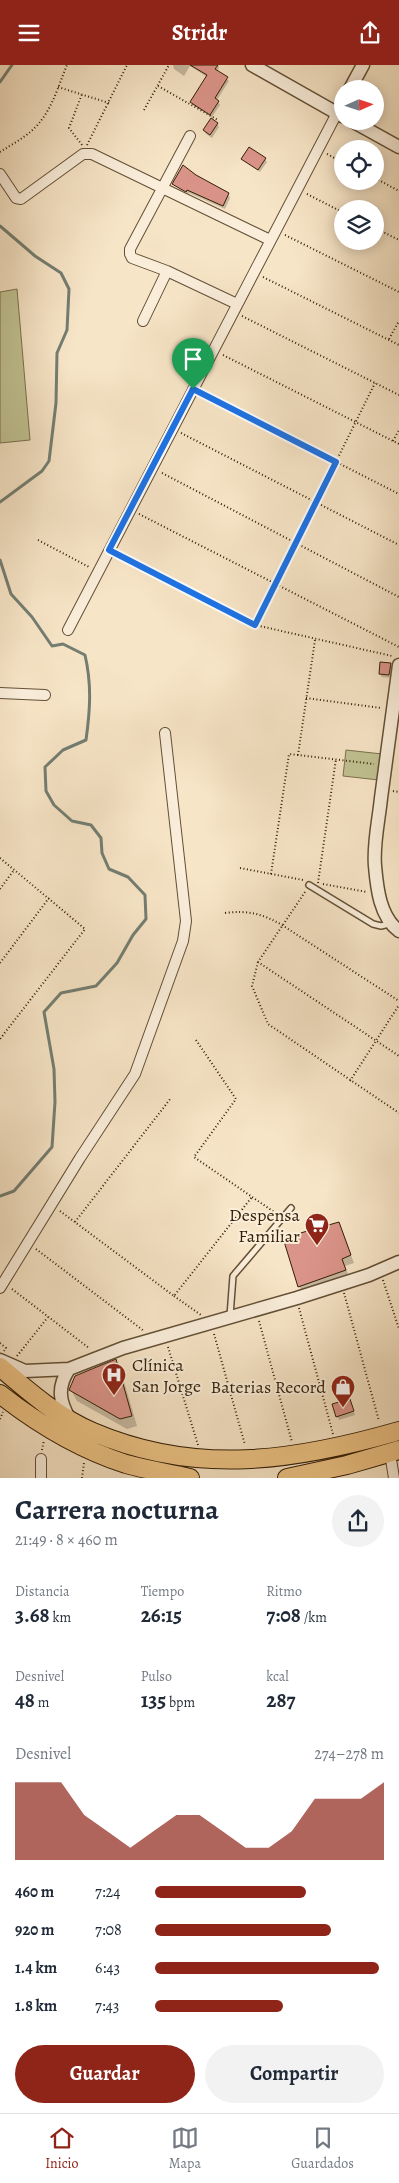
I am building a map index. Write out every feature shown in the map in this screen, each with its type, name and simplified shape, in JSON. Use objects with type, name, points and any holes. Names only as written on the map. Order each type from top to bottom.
[{"type":"highway","points":[[4,1360],[22,1386],[92,1432],[129,1446],[167,1455],[202,1459],[273,1459],[343,1447],[391,1433]]},
{"type":"highway","points":[[0,1394],[30,1418],[85,1448],[127,1464],[190,1478]]},
{"type":"highway","points":[[287,1478],[394,1451]]},
{"type":"street","points":[[252,65],[334,106]]},
{"type":"street","points":[[355,80],[363,65]]},
{"type":"street","points":[[68,630],[270,240],[334,122]]},
{"type":"street","points":[[368,130],[399,147]]},
{"type":"street","points":[[190,136],[130,249],[130,254],[132,258],[167,271],[236,308]]},
{"type":"street","points":[[0,174],[16,198],[21,199],[83,154],[92,154],[270,240]]},
{"type":"street","points":[[143,321],[167,271]]},
{"type":"street","points":[[396,927],[378,889],[375,864],[399,665]]},
{"type":"street","points":[[0,693],[45,695]]},
{"type":"street","points":[[2,1285],[80,1158],[135,1074],[186,930],[165,733]]},
{"type":"street","points":[[4,1360],[32,1372],[69,1369],[159,1337],[341,1284],[399,1262]]},
{"type":"street","points":[[69,1369],[64,1378],[60,1397],[70,1419]]},
{"type":"street","points":[[394,1451],[394,1478]]},
{"type":"street","points":[[40,1459],[41,1478]]},
{"type":"lane","points":[[309,885],[373,924],[396,927]]},
{"type":"lane","points":[[230,1317],[234,1276],[291,1208]]},
{"type":"path","points":[[0,152],[26,136],[40,122],[58,87],[66,65]]},
{"type":"path","points":[[82,94],[69,128],[85,149],[127,65]]},
{"type":"path","points":[[144,110],[169,65]]},
{"type":"path","points":[[158,86],[218,120]]},
{"type":"path","points":[[58,87],[109,103]]},
{"type":"path","points":[[318,149],[334,158]]},
{"type":"path","points":[[384,183],[399,191]]},
{"type":"path","points":[[297,189],[334,207]]},
{"type":"path","points":[[276,231],[399,291]]},
{"type":"path","points":[[384,232],[399,240]]},
{"type":"path","points":[[254,272],[399,345]]},
{"type":"path","points":[[236,308],[399,395]]},
{"type":"path","points":[[389,340],[399,321]]},
{"type":"path","points":[[213,350],[399,444]]},
{"type":"path","points":[[255,625],[375,383]]},
{"type":"path","points":[[193,389],[399,494]]},
{"type":"path","points":[[172,429],[399,545]]},
{"type":"path","points":[[393,441],[399,430]]},
{"type":"path","points":[[152,468],[399,597]]},
{"type":"path","points":[[130,510],[399,647]]},
{"type":"path","points":[[38,540],[98,572]]},
{"type":"path","points":[[109,550],[255,625],[399,658]]},
{"type":"path","points":[[298,755],[314,640]]},
{"type":"path","points":[[306,697],[393,710]]},
{"type":"path","points":[[271,874],[289,754],[386,765]]},
{"type":"path","points":[[318,883],[336,759]]},
{"type":"path","points":[[0,858],[85,929],[0,1039]]},
{"type":"path","points":[[0,889],[14,870]]},
{"type":"path","points":[[309,885],[258,962],[252,986],[268,1024],[399,1113]]},
{"type":"path","points":[[0,963],[48,898]]},
{"type":"path","points":[[225,913],[252,912],[264,915],[399,1001]]},
{"type":"path","points":[[258,962],[399,1056]]},
{"type":"path","points":[[350,1081],[399,1005]]},
{"type":"path","points":[[196,1040],[236,1099],[194,1157],[274,1212]]},
{"type":"path","points":[[76,1222],[171,1098]]},
{"type":"path","points":[[174,1296],[252,1197]]},
{"type":"path","points":[[52,1205],[211,1322],[240,1429]]},
{"type":"path","points":[[28,1243],[159,1337],[195,1435]]},
{"type":"path","points":[[380,1270],[399,1329]]},
{"type":"path","points":[[341,1284],[391,1433]]},
{"type":"path","points":[[2,1285],[100,1357]]},
{"type":"path","points":[[297,1298],[331,1426]]},
{"type":"path","points":[[256,1309],[291,1435]]},
{"type":"path","points":[[4,1360],[48,1317]]},
{"type":"path","points":[[0,1343],[4,1360]]},
{"type":"path","points":[[40,1459],[46,1427]]},
{"type":"green space","points":[[17,289],[30,440],[0,443],[0,292]]},
{"type":"green space","points":[[346,750],[382,754],[379,780],[343,776]]},
{"type":"building","points":[[190,65],[218,65],[215,69],[228,77],[215,98],[219,101],[210,115],[190,102],[207,75]]},
{"type":"building","points":[[211,118],[218,123],[210,135],[203,130]]},
{"type":"building","points":[[249,147],[266,158],[258,170],[241,159]]},
{"type":"building","points":[[183,165],[196,175],[229,193],[223,206],[187,190],[186,192],[172,184]]},
{"type":"building","points":[[380,662],[391,663],[389,675],[379,674]]},
{"type":"building","name":"Despensa Familiar","points":[[339,1222],[351,1255],[342,1259],[346,1270],[298,1287],[283,1238]]},
{"type":"building","points":[[116,1359],[132,1416],[120,1419],[69,1390],[75,1376]]},
{"type":"building","name":"Baterias Record","points":[[350,1399],[354,1411],[336,1417],[332,1404]]},
{"type":"waterway","points":[[0,82],[12,65]]},
{"type":"waterway","points":[[0,226],[35,256],[61,273],[69,289],[67,330],[57,353],[56,403],[49,461],[42,471],[0,502]]},
{"type":"waterway","points":[[0,560],[11,594],[32,617],[52,646],[63,644],[85,655],[90,698],[86,740],[63,750],[45,767],[46,791],[54,805],[72,821],[91,825],[101,838],[102,853],[109,869],[128,877],[145,895],[146,919],[133,935],[117,963],[96,986],[61,993],[44,1012],[54,1069],[55,1102],[52,1147],[14,1191],[0,1196]]},
{"type":"place","name":"Despensa Familiar","points":[[317,1246]]},
{"type":"place","name":"Clínica San Jorge","points":[[114,1396]]},
{"type":"place","name":"Baterias Record","points":[[343,1408]]},
{"type":"route","points":[[193,389],[336,462],[255,625],[109,550],[193,389]]}]
